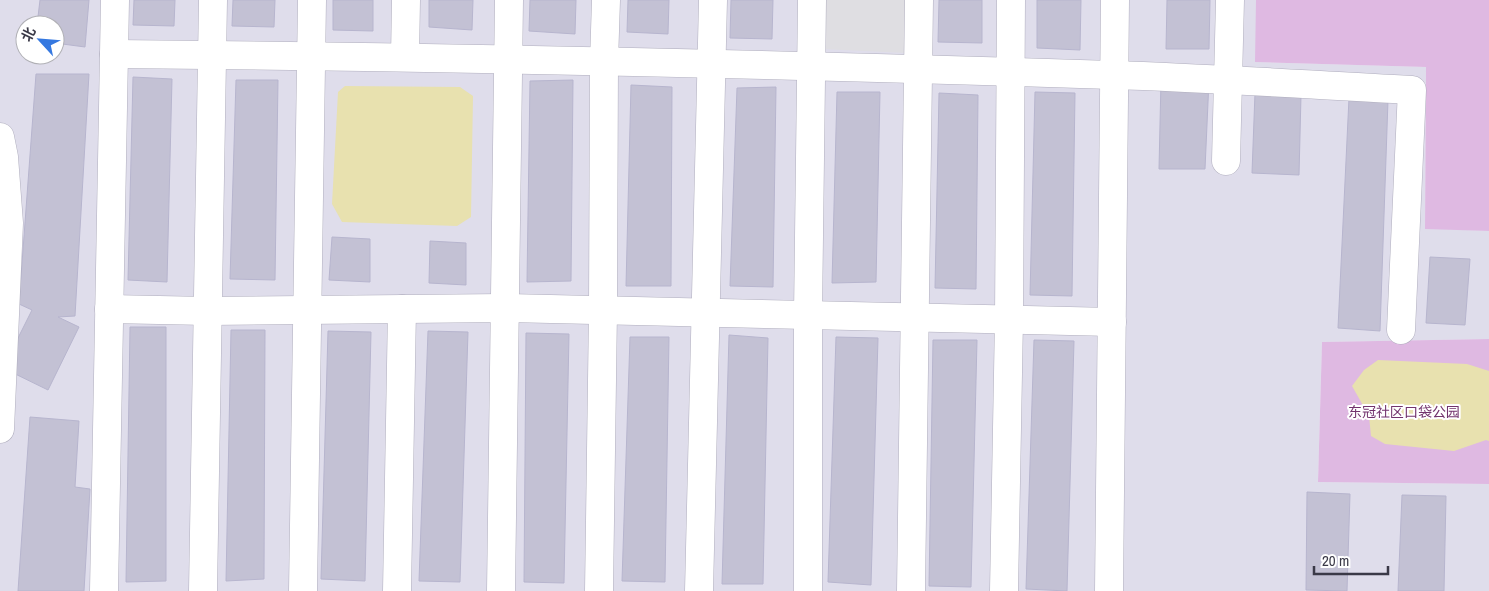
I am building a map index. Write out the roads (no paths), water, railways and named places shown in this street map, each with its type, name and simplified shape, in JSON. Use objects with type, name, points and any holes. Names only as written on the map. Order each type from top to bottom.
[{"type":"lane","points":[[104,591],[115,0]]},
{"type":"lane","points":[[203,591],[213,0]]},
{"type":"lane","points":[[303,591],[312,0]]},
{"type":"lane","points":[[405,57],[406,0]]},
{"type":"lane","points":[[501,591],[509,0]]},
{"type":"lane","points":[[599,591],[606,0]]},
{"type":"lane","points":[[699,591],[713,0]]},
{"type":"lane","points":[[808,591],[808,315],[812,0]]},
{"type":"lane","points":[[911,591],[919,0]]},
{"type":"lane","points":[[1004,591],[1009,319],[1011,0]]},
{"type":"lane","points":[[1109,591],[1116,0]]},
{"type":"lane","points":[[1226,161],[1230,0]]},
{"type":"lane","points":[[114,54],[405,57],[1010,72],[1115,75],[1412,90],[1400,330]]},
{"type":"lane","points":[[0,137],[4,158],[9,223],[0,429]]},
{"type":"lane","points":[[109,310],[208,311],[504,308],[1112,322]]},
{"type":"lane","points":[[397,591],[402,309]]},
{"type":"park label","name":"东冠社区口袋公园","points":[[1404,412]]}]
